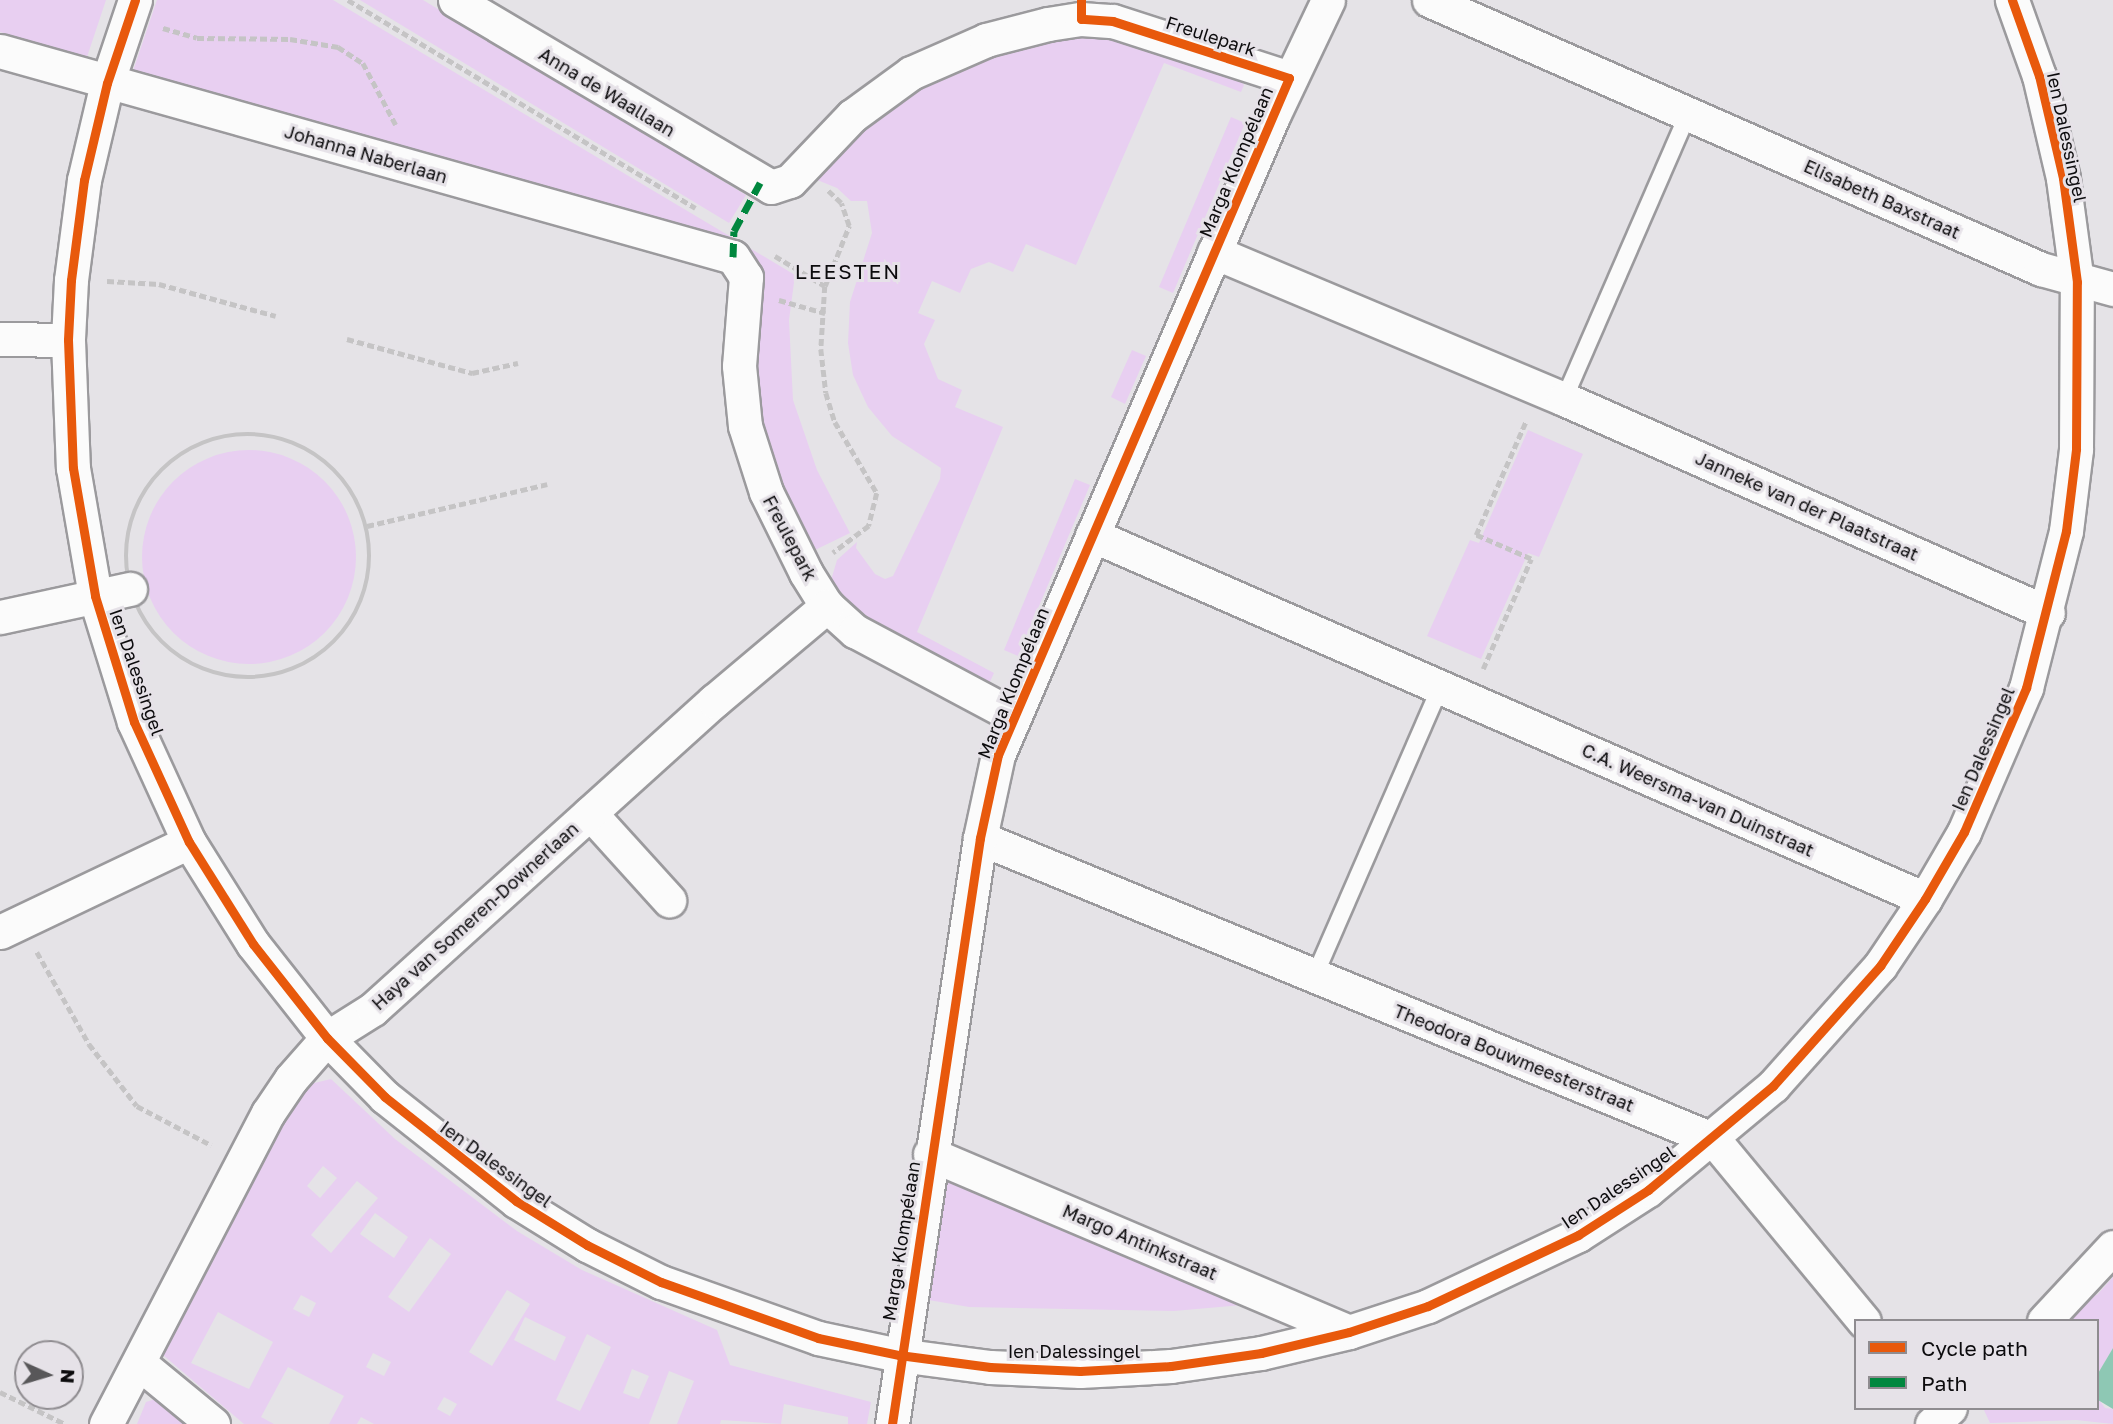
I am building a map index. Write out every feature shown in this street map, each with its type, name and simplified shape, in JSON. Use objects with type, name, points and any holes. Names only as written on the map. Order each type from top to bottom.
[{"type":"street","name":"Anna de Waallaan","points":[[455,0],[775,182]]},
{"type":"street","name":"Marga Klompélaan","points":[[892,1424],[930,1154],[988,791],[1014,716],[1289,78],[1328,0]]},
{"type":"street","name":"Elisabeth Baxstraat","points":[[1429,0],[2077,282],[2113,289]]},
{"type":"street","name":"Ien Dalessingel","points":[[132,7],[107,83],[84,180],[68,340],[73,468],[95,596],[134,722],[189,842],[253,944],[327,1038],[449,1152],[516,1201],[587,1245],[739,1313],[818,1338],[900,1355],[990,1367],[1080,1371],[1171,1366],[1248,1355],[1349,1332],[1428,1306],[1566,1241],[1648,1190],[1714,1140],[1829,1028],[1925,900],[1998,761],[2049,613],[2077,449],[2077,282],[2063,178],[2039,76],[2012,0]]},
{"type":"street","name":"Freulepark","points":[[775,182],[852,116],[912,73],[986,40],[1081,9],[1289,78]]},
{"type":"street","name":"Johanna Naberlaan","points":[[0,51],[733,257]]},
{"type":"street","name":"Janneke van der Plaatstraat","points":[[1214,252],[1552,393],[2049,613]]},
{"type":"street","name":"Freulepark","points":[[733,257],[742,264],[747,291],[740,393],[755,465],[778,520],[827,606],[855,631],[1014,716]]},
{"type":"street","points":[[0,339],[68,340]]},
{"type":"street","name":"C.A. Weersma-van Duinstraat","points":[[1092,535],[1925,900]]},
{"type":"street","name":"Ien Dalessingel","points":[[95,596],[130,589]]},
{"type":"street","points":[[0,617],[95,596]]},
{"type":"street","name":"Haya van Someren-Downerlaan","points":[[106,1424],[243,1162],[291,1079],[327,1038],[373,1009],[590,813],[827,606]]},
{"type":"street","points":[[590,813],[669,900]]},
{"type":"street","name":"Theodora Bouwmeesterstraat","points":[[980,838],[1714,1140]]},
{"type":"street","points":[[10,927],[189,842]]},
{"type":"street","points":[[1714,1140],[1862,1319]]},
{"type":"street","name":"Margo Antinkstraat","points":[[930,1154],[1349,1332]]},
{"type":"street","points":[[2046,1319],[2113,1247]]},
{"type":"street","points":[[139,1363],[213,1424]]},
{"type":"lane","points":[[1552,393],[1624,258],[1688,114]]},
{"type":"lane","points":[[1315,975],[1440,687]]},
{"type":"path","points":[[132,7],[197,38],[290,39],[351,54],[363,64],[389,116],[431,173]]},
{"type":"path","points":[[775,182],[829,192],[847,213],[847,239],[825,286]]},
{"type":"path","points":[[120,281],[159,284],[276,316]]},
{"type":"path","points":[[747,291],[825,313]]},
{"type":"path","points":[[347,339],[472,373],[518,363]]},
{"type":"path","points":[[1470,700],[1531,559],[1476,535],[1552,393]]},
{"type":"path","points":[[367,526],[547,484]]},
{"type":"path","points":[[10,927],[89,1044],[137,1106],[243,1162]]},
{"type":"path","points":[[0,1391],[65,1424]]},
{"type":"shaded area","points":[[0,0],[106,0],[87,57],[0,32]]},
{"type":"shaded area","points":[[157,0],[333,0],[795,275],[789,320],[793,400],[817,470],[850,533],[815,550],[779,492],[752,388],[761,275],[758,264],[737,248],[133,71]]},
{"type":"shaded area","points":[[360,0],[423,0],[746,195],[729,223]]},
{"type":"shaded area","points":[[1089,26],[1239,79],[1244,85],[1241,92],[1164,63],[1076,265],[1026,244],[1013,272],[989,262],[971,269],[960,293],[932,281],[918,313],[935,320],[924,344],[938,379],[962,390],[955,407],[1003,427],[917,632],[994,673],[988,686],[868,630],[834,590],[832,577],[837,560],[857,542],[856,548],[875,574],[885,579],[893,576],[940,479],[941,468],[892,436],[868,407],[853,375],[848,343],[850,302],[872,233],[867,201],[851,201],[837,188],[810,177],[830,151],[914,84],[1011,48],[1051,43]]},
{"type":"shaded area","points":[[1231,117],[1245,123],[1173,293],[1159,287]]},
{"type":"shaded area","points":[[1132,350],[1146,356],[1125,404],[1111,397]]},
{"type":"shaded area","points":[[1528,430],[1583,454],[1539,557],[1528,553],[1481,659],[1427,636],[1470,540],[1479,543]]},
{"type":"shaded area","points":[[249,450],[290,458],[325,481],[348,516],[356,557],[348,598],[325,633],[290,656],[249,664],[208,656],[173,633],[150,598],[142,557],[150,516],[173,481],[208,458]]},
{"type":"shaded area","points":[[1075,479],[1090,485],[1018,656],[1004,650]]},
{"type":"shaded area","points":[[331,1079],[395,1139],[517,1231],[582,1270],[717,1330],[730,1365],[871,1402],[867,1424],[848,1424],[848,1417],[784,1404],[781,1424],[721,1420],[720,1424],[677,1424],[694,1381],[669,1371],[649,1424],[374,1424],[361,1417],[357,1424],[329,1424],[344,1396],[288,1367],[261,1417],[274,1424],[244,1424],[163,1355],[293,1105],[305,1093],[302,1086]],"holes":[[[323,1166],[337,1178],[320,1198],[307,1186]],[[357,1181],[378,1198],[331,1253],[311,1235]],[[375,1213],[408,1237],[394,1258],[360,1234]],[[430,1238],[451,1254],[409,1312],[388,1297]],[[507,1290],[530,1304],[492,1366],[469,1352]],[[301,1295],[316,1303],[309,1317],[293,1309]],[[218,1312],[273,1342],[249,1389],[191,1363]],[[525,1317],[566,1337],[555,1361],[514,1340]],[[587,1334],[611,1347],[580,1411],[556,1400]],[[373,1353],[391,1362],[384,1376],[366,1367]],[[632,1369],[649,1376],[639,1399],[623,1393]],[[444,1397],[457,1404],[450,1416],[437,1409]]]},
{"type":"shaded area","points":[[945,1180],[1265,1303],[1174,1311],[969,1307],[923,1299]]},
{"type":"shaded area","points":[[2113,1277],[2113,1348],[2099,1372],[2099,1319],[2060,1319],[2085,1292],[2097,1295]]},
{"type":"shaded area","points":[[2113,1348],[2113,1409],[2099,1401],[2099,1372]]},
{"type":"shaded area","points":[[162,1397],[203,1424],[137,1424],[146,1402]]},
{"type":"shaded area","points":[[2099,1400],[2105,1408],[2113,1409],[2113,1424],[2076,1420],[1990,1423],[1984,1410],[2099,1410]]},
{"type":"marked path","points":[[733,257],[734,231],[760,183]]},
{"type":"cycle path","points":[[135,0],[107,83],[84,180],[71,280],[68,340],[73,468],[95,596],[134,722],[189,842],[253,944],[327,1038],[385,1097],[516,1201],[587,1245],[661,1282],[818,1338],[899,1355],[990,1367],[1080,1371],[1171,1366],[1261,1353],[1349,1332],[1428,1306],[1578,1235],[1648,1190],[1773,1086],[1880,966],[1925,899],[1964,832],[2026,688],[2066,531],[2076,449],[2077,282],[2063,178],[2039,76],[2012,0]]},
{"type":"cycle path","points":[[892,1424],[980,838],[998,755],[1289,78],[1113,21],[1081,19],[1081,0]]},
{"type":"district","name":"LEESTEN","points":[[848,271]]}]
